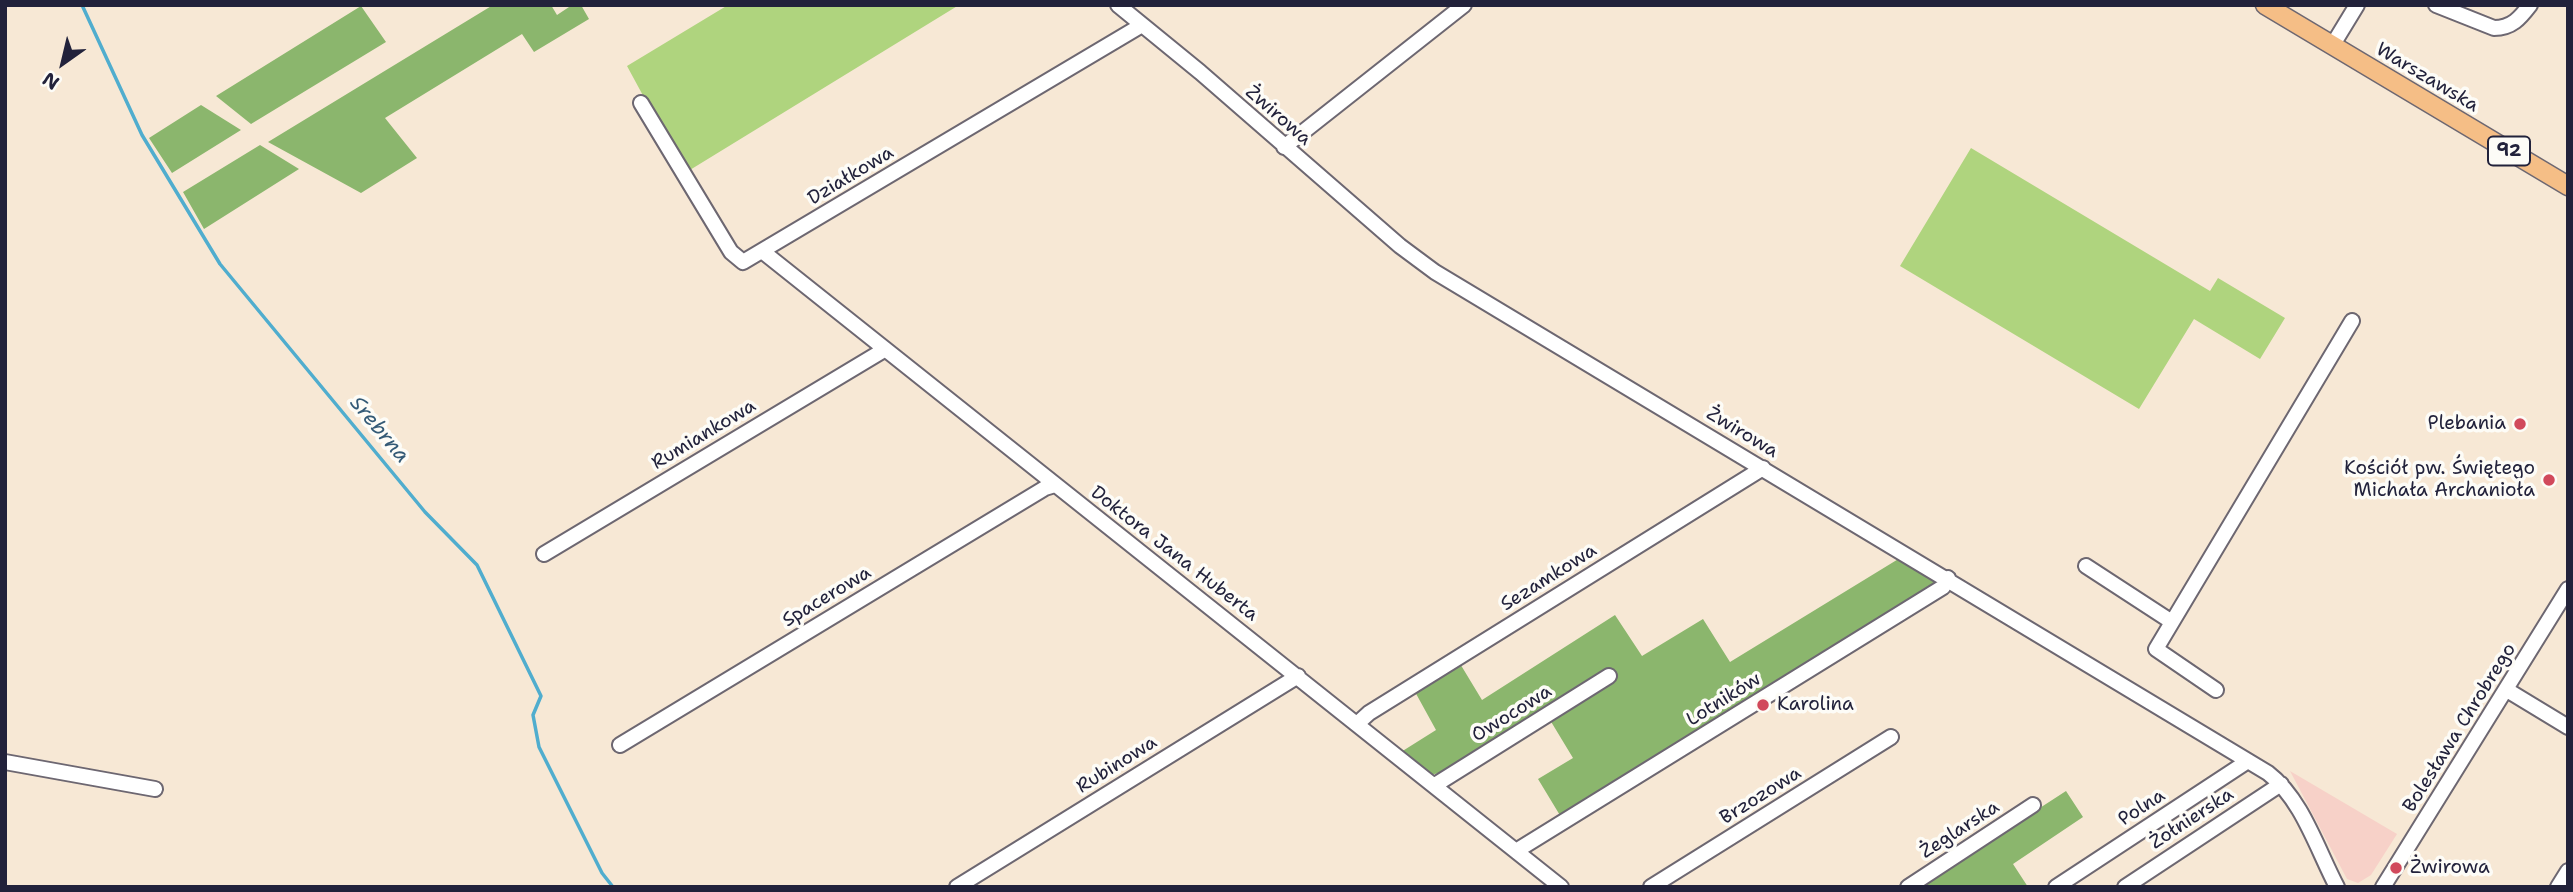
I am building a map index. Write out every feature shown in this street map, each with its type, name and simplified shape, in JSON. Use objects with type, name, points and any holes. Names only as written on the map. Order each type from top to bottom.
[{"type":"main road","name":"Warszawska","points":[[2264,5],[2568,186]]},
{"type":"street","name":"Żwirowa","points":[[1118,5],[1400,246],[1435,272],[1948,578],[2248,761],[2281,784],[2292,798],[2337,887]]},
{"type":"street","points":[[1284,147],[1464,5]]},
{"type":"street","points":[[2332,46],[2357,5]]},
{"type":"street","points":[[2436,5],[2494,28],[2511,26],[2529,5]]},
{"type":"street","name":"Działkowa","points":[[641,103],[731,252],[743,262],[1142,25]]},
{"type":"street","name":"Doktora Jana Huberta","points":[[762,251],[1359,723],[1561,887]]},
{"type":"street","points":[[2216,690],[2156,649],[2352,321]]},
{"type":"street","name":"Rumiankowa","points":[[544,554],[884,350]]},
{"type":"street","name":"Sezamkowa","points":[[1359,723],[1369,713],[1763,468]]},
{"type":"street","name":"Spacerowa","points":[[620,745],[1045,488],[1055,485]]},
{"type":"street","points":[[2086,566],[2172,622]]},
{"type":"street","name":"Lotników","points":[[1516,851],[1942,587],[1948,578]]},
{"type":"street","name":"Bolesława Chrobrego","points":[[2383,887],[2568,589]]},
{"type":"street","name":"Rubinowa","points":[[957,887],[1298,676]]},
{"type":"street","name":"Owocowa","points":[[1435,785],[1609,676]]},
{"type":"street","points":[[2507,690],[2568,727]]},
{"type":"street","name":"Brzozowa","points":[[1651,887],[1891,737]]},
{"type":"street","name":"Polna","points":[[2056,887],[2248,761]]},
{"type":"street","points":[[5,762],[155,789]]},
{"type":"street","name":"Żołnierska","points":[[2125,887],[2281,784]]},
{"type":"street","name":"Żeglarska","points":[[1908,887],[2033,805]]},
{"type":"street","points":[[2558,887],[2568,871]]},
{"type":"shaded area","points":[[2290,771],[2397,834],[2371,875],[2358,883],[2347,879]]},
{"type":"green space","points":[[493,5],[551,5],[557,15],[572,5],[581,5],[589,19],[534,52],[522,34],[385,118],[417,158],[361,193],[268,142]]},
{"type":"green space","points":[[728,5],[959,5],[685,173],[627,66]]},
{"type":"green space","points":[[361,6],[386,42],[251,124],[216,96]]},
{"type":"green space","points":[[201,105],[241,130],[172,173],[149,138]]},
{"type":"green space","points":[[260,145],[299,169],[204,229],[183,192]]},
{"type":"green space","points":[[1971,148],[2210,291],[2218,278],[2285,318],[2260,359],[2194,319],[2139,409],[1900,266]]},
{"type":"green space","points":[[1900,558],[1934,578],[1934,587],[1561,817],[1538,779],[1573,758],[1550,720],[1615,680],[1609,669],[1439,773],[1430,775],[1401,752],[1436,730],[1414,690],[1459,662],[1482,700],[1615,615],[1642,656],[1703,619],[1730,662]]},
{"type":"green space","points":[[2066,791],[2083,817],[2013,864],[2028,887],[1918,887]]},
{"type":"waterway","name":"Srebrna","points":[[82,5],[142,135],[220,264],[425,512],[477,565],[541,696],[533,715],[539,747],[602,873],[613,887]]},
{"type":"place","name":"Plebania","points":[[2520,424]]},
{"type":"place","name":"Kościół pw. Świętego Michała Archanioła","points":[[2549,480]]},
{"type":"place","name":"Karolina","points":[[1763,705]]},
{"type":"place","name":"Żwirowa","points":[[2396,868]]}]
